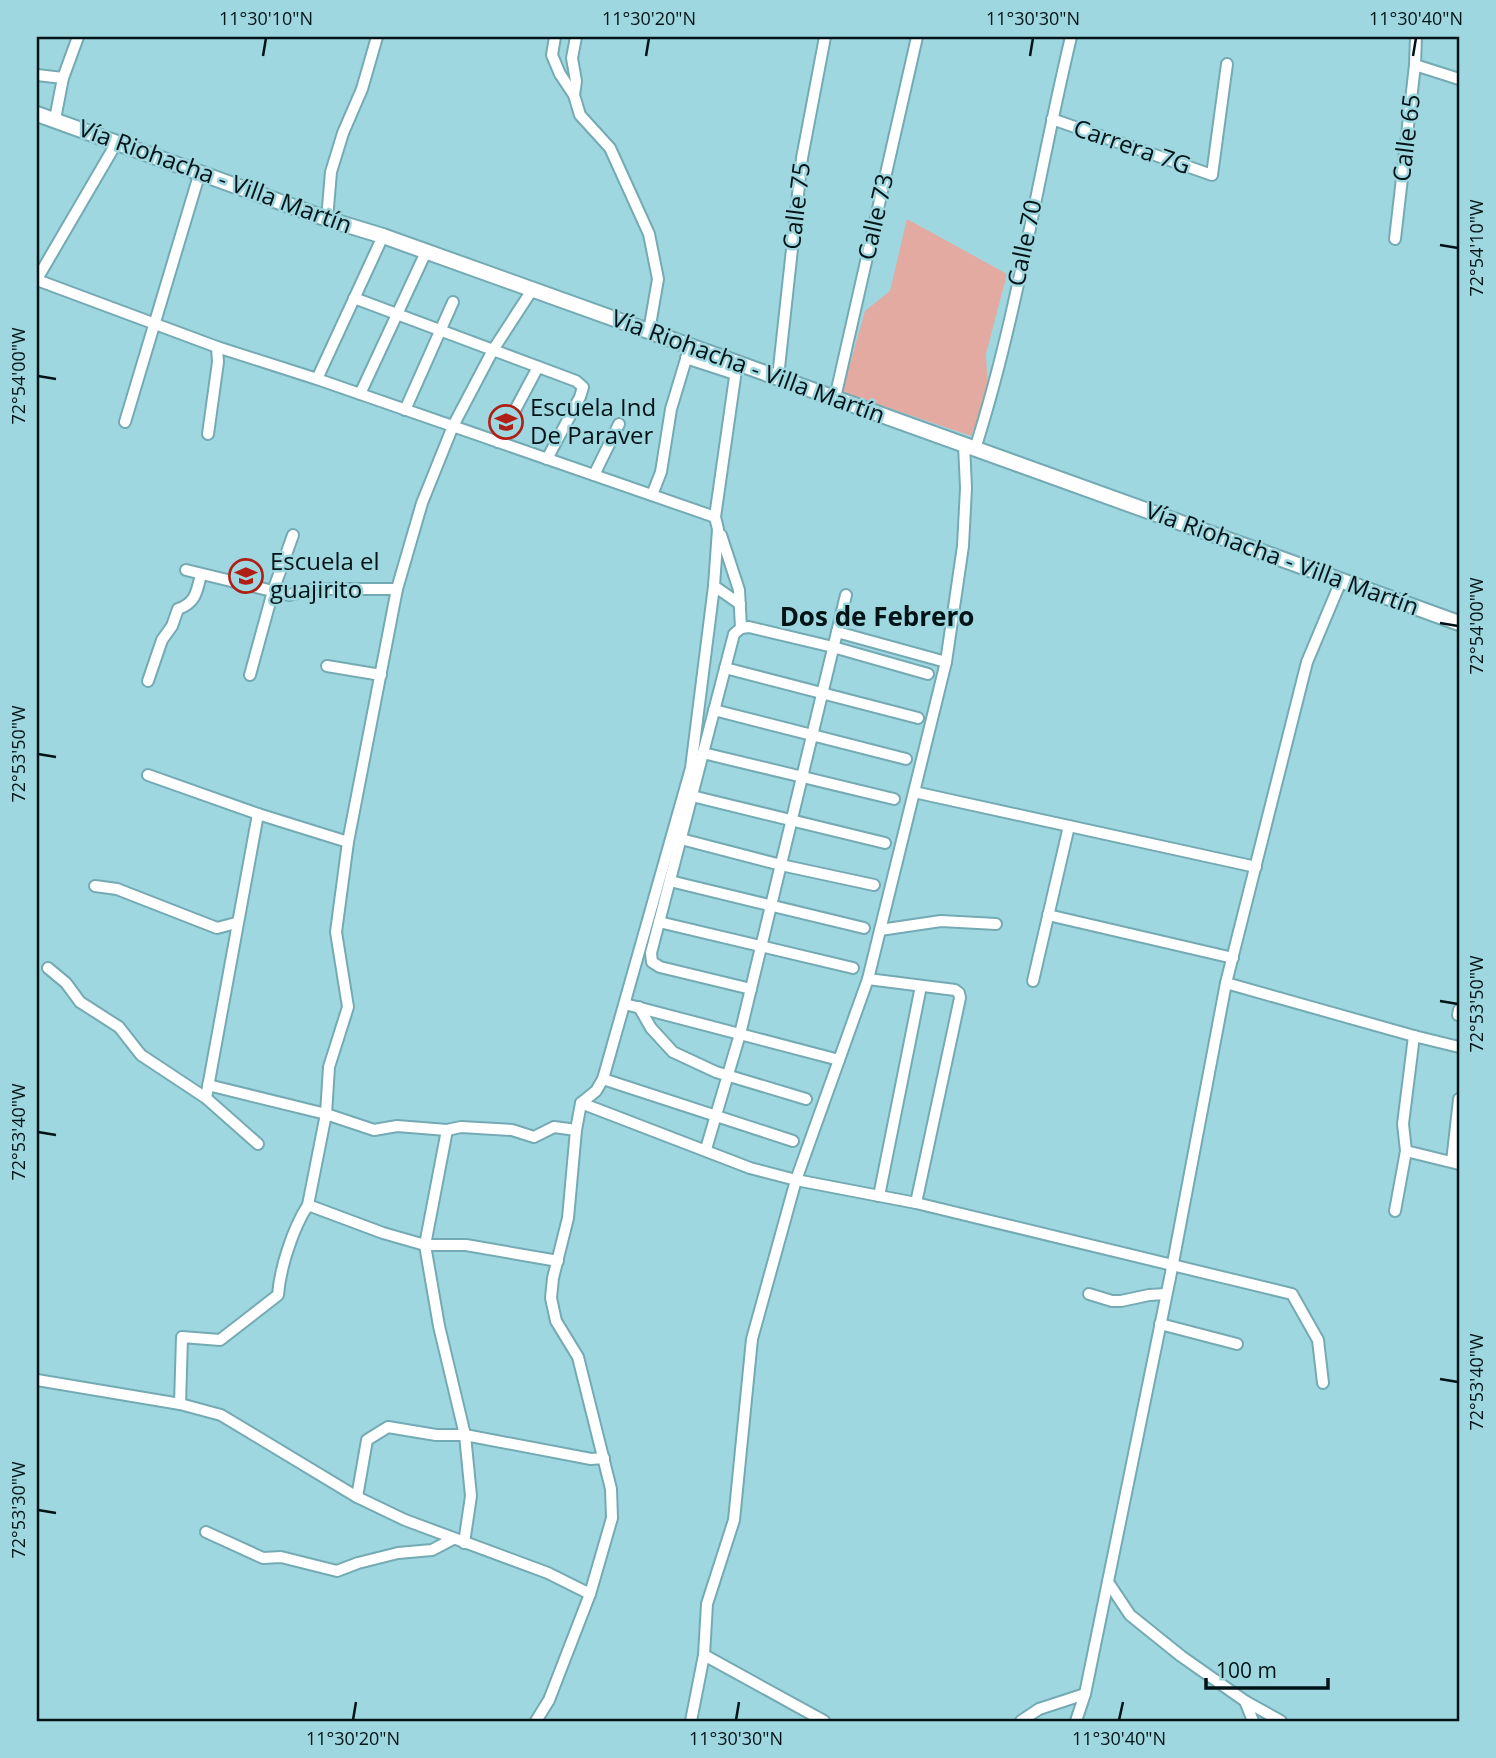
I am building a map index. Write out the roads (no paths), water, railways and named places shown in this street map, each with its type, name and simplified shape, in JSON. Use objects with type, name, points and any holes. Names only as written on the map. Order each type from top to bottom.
[{"type":"main road","name":"Vía Riohacha - Villa Martín","points":[[37,114],[649,331],[688,352],[736,369],[778,377],[1459,624]]},
{"type":"street","points":[[55,119],[63,78],[78,37]]},
{"type":"street","points":[[327,219],[331,172],[343,133],[362,89],[377,37]]},
{"type":"street","points":[[555,37],[552,55],[560,74],[574,95],[580,115],[610,148],[649,234],[658,279],[649,331]]},
{"type":"street","points":[[574,95],[576,81],[572,58],[576,37]]},
{"type":"street","name":"Calle 75","points":[[778,377],[802,158],[825,37]]},
{"type":"street","name":"Calle 73","points":[[835,398],[917,37]]},
{"type":"street","name":"Calle 70","points":[[970,447],[993,393],[1071,37]]},
{"type":"street","name":"Calle 65","points":[[1395,239],[1416,37]]},
{"type":"street","name":"Carrera 7G","points":[[1052,119],[1212,175],[1227,64]]},
{"type":"street","points":[[1415,65],[1459,79]]},
{"type":"street","points":[[37,75],[63,78]]},
{"type":"street","points":[[117,142],[37,279],[217,347],[652,495],[717,523],[736,576],[741,628]]},
{"type":"street","points":[[125,422],[200,172]]},
{"type":"street","points":[[317,379],[383,236]]},
{"type":"street","points":[[360,394],[426,252]]},
{"type":"street","points":[[180,1404],[182,1337],[220,1340],[278,1295],[279,1279],[301,1216],[308,1205],[326,1114],[329,1067],[348,1007],[336,932],[348,842],[397,589],[422,503],[453,426],[493,350],[532,290]]},
{"type":"street","points":[[354,298],[576,381],[583,387],[580,397],[547,459]]},
{"type":"street","points":[[405,410],[453,302]]},
{"type":"street","points":[[208,434],[218,362],[217,347]]},
{"type":"street","points":[[652,495],[661,472],[671,409],[688,352]]},
{"type":"street","points":[[498,442],[538,367]]},
{"type":"street","points":[[536,1721],[549,1700],[590,1594],[612,1518],[611,1489],[578,1357],[556,1321],[551,1298],[553,1278],[568,1218],[581,1103],[596,1091],[603,1079],[691,768],[714,586],[717,523],[736,369]]},
{"type":"street","points":[[594,475],[619,424]]},
{"type":"street","points":[[691,1721],[704,1655],[707,1604],[734,1520],[752,1339],[796,1180],[868,979],[946,662],[963,546],[970,447]]},
{"type":"street","points":[[250,674],[273,591],[293,535]]},
{"type":"street","points":[[186,570],[289,595],[316,589],[397,589]]},
{"type":"street","points":[[148,681],[162,640],[172,626],[178,609],[188,605],[194,598],[201,574]]},
{"type":"street","points":[[1076,1721],[1085,1695],[1173,1263],[1226,983],[1307,662],[1341,581]]},
{"type":"street","points":[[714,586],[740,604]]},
{"type":"street","points":[[706,1149],[740,1034],[846,595]]},
{"type":"street","points":[[751,989],[660,967],[652,962],[651,953],[734,634],[741,628],[749,627],[928,674]]},
{"type":"street","points":[[837,632],[946,662]]},
{"type":"street","points":[[327,666],[381,675]]},
{"type":"street","points":[[725,668],[918,718]]},
{"type":"street","points":[[714,710],[906,759]]},
{"type":"street","points":[[703,753],[894,799]]},
{"type":"street","points":[[148,775],[348,842]]},
{"type":"street","points":[[914,792],[1256,867]]},
{"type":"street","points":[[692,796],[885,843]]},
{"type":"street","points":[[206,1098],[258,814]]},
{"type":"street","points":[[1033,981],[1069,826]]},
{"type":"street","points":[[681,839],[781,865],[874,885]]},
{"type":"street","points":[[670,881],[864,928]]},
{"type":"street","points":[[95,886],[117,889],[218,928],[236,923]]},
{"type":"street","points":[[1048,915],[1233,958]]},
{"type":"street","points":[[880,930],[941,921],[996,925]]},
{"type":"street","points":[[659,922],[853,968]]},
{"type":"street","points":[[48,968],[66,982],[80,1002],[119,1027],[141,1055],[206,1098],[258,1144]]},
{"type":"street","points":[[868,979],[955,990],[959,993],[916,1203]]},
{"type":"street","points":[[1226,983],[1414,1037],[1459,1047]]},
{"type":"street","points":[[879,1196],[920,986]]},
{"type":"street","points":[[625,1004],[839,1060]]},
{"type":"street","points":[[639,1007],[651,1028],[673,1052],[716,1072],[806,1099]]},
{"type":"street","points":[[1395,1212],[1406,1151],[1403,1124],[1414,1037]]},
{"type":"street","points":[[603,1079],[793,1141]]},
{"type":"street","points":[[208,1085],[326,1114],[374,1130],[397,1126],[447,1130],[512,1130],[534,1137],[554,1127],[576,1130]]},
{"type":"street","points":[[1406,1151],[1455,1163],[1459,1099]]},
{"type":"street","points":[[581,1103],[750,1168],[796,1180],[916,1203],[1173,1263],[1292,1294],[1318,1340],[1323,1383]]},
{"type":"street","points":[[447,1130],[425,1245],[439,1326],[466,1435],[471,1496],[458,1541]]},
{"type":"street","points":[[308,1205],[383,1233],[425,1245],[466,1245],[558,1261]]},
{"type":"street","points":[[1088,1294],[1112,1301],[1166,1294]]},
{"type":"street","points":[[1160,1324],[1237,1344]]},
{"type":"street","points":[[37,1380],[180,1404],[221,1415],[357,1497],[405,1520],[548,1573],[590,1594]]},
{"type":"street","points":[[357,1497],[367,1440],[388,1427],[436,1435],[466,1435],[591,1459],[604,1458]]},
{"type":"street","points":[[206,1532],[263,1558],[281,1557],[337,1572],[358,1563],[398,1553],[432,1550],[458,1541]]},
{"type":"street","points":[[1108,1582],[1130,1615],[1181,1656],[1245,1701],[1281,1721]]},
{"type":"street","points":[[704,1655],[824,1721]]},
{"type":"street","points":[[1021,1721],[1039,1709],[1085,1695]]},
{"type":"street","points":[[1245,1701],[1253,1721]]},
{"type":"place","name":"Escuela Ind De Paraver","points":[[506,422]]},
{"type":"place","name":"Escuela el guajirito","points":[[246,576]]},
{"type":"district","name":"Dos de Febrero","points":[[877,617]]}]
